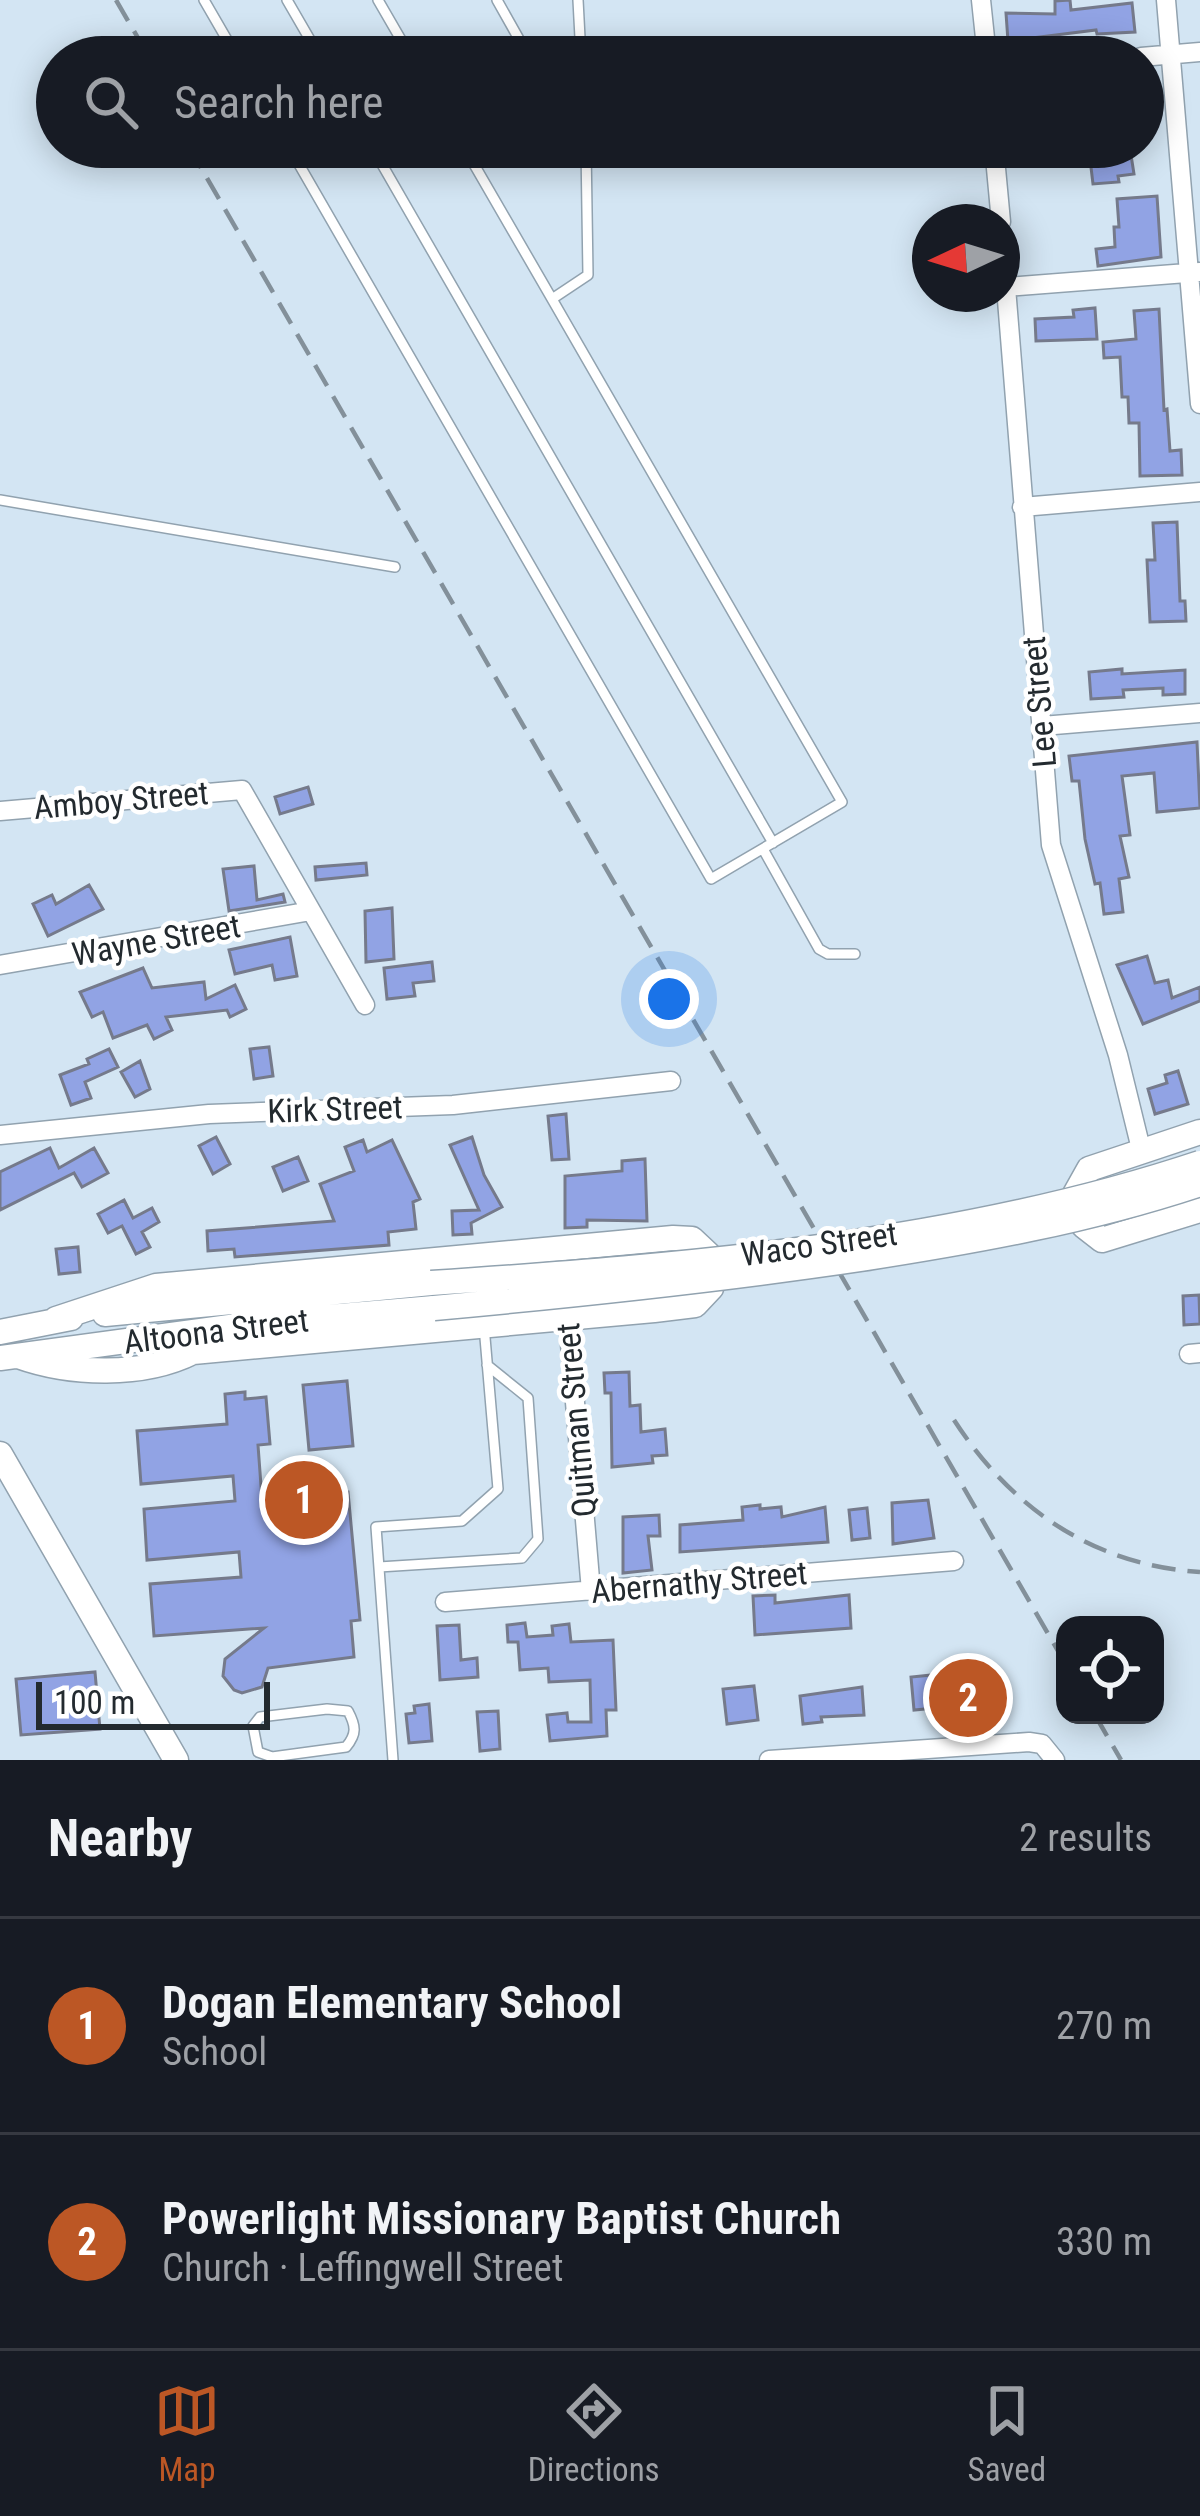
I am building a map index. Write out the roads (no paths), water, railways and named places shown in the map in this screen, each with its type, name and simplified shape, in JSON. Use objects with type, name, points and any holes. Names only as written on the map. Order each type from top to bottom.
[{"type":"main road","points":[[1200,1132],[1089,1169],[1075,1194],[1084,1226],[1102,1240],[1200,1210]]},
{"type":"main road","name":"Waco Street","points":[[432,1296],[987,1219],[1112,1192],[1200,1162]]},
{"type":"main road","name":"Waco Street","points":[[432,1296],[638,1290],[991,1239],[1117,1212],[1200,1184]]},
{"type":"main road","points":[[56,1319],[157,1286],[692,1238],[708,1254],[710,1288],[695,1305],[193,1352],[107,1344]]},
{"type":"main road","name":"Altoona Street","points":[[0,1332],[56,1319],[432,1296]]},
{"type":"main road","name":"Altoona Street","points":[[9,1357],[432,1296]]},
{"type":"main road","points":[[9,1357],[88,1370],[166,1365],[193,1352]]},
{"type":"main road","points":[[0,1454],[176,1760]]},
{"type":"street","points":[[981,0],[985,36]]},
{"type":"street","points":[[1166,0],[1194,273],[1200,404]]},
{"type":"street","points":[[1164,55],[1200,52]]},
{"type":"street","points":[[996,168],[999,204]]},
{"type":"street","points":[[1020,286],[1194,273]]},
{"type":"street","name":"Lee Street","points":[[1008,312],[1051,845],[1118,1055],[1142,1153]]},
{"type":"street","points":[[1022,507],[1200,492]]},
{"type":"street","points":[[1042,726],[1200,713]]},
{"type":"street","name":"Amboy Street","points":[[0,811],[242,790],[311,911]]},
{"type":"street","points":[[311,911],[365,1005]]},
{"type":"street","name":"Wayne Street","points":[[0,965],[311,911]]},
{"type":"street","name":"Kirk Street","points":[[0,1135],[209,1114],[453,1105],[670,1081]]},
{"type":"street","name":"Quitman Street","points":[[562,1249],[590,1591]]},
{"type":"street","name":"Abernathy Street","points":[[445,1602],[954,1562]]},
{"type":"street","points":[[769,1760],[1029,1742],[1048,1752]]},
{"type":"lane","points":[[204,0],[225,36]]},
{"type":"lane","points":[[287,0],[308,36]]},
{"type":"lane","points":[[378,0],[399,36]]},
{"type":"lane","points":[[496,0],[517,36]]},
{"type":"lane","points":[[578,0],[580,36]]},
{"type":"lane","points":[[301,168],[711,880],[842,802],[476,168]]},
{"type":"lane","points":[[384,168],[768,846],[819,949],[827,954],[855,954]]},
{"type":"lane","points":[[552,299],[588,275],[587,168]]},
{"type":"lane","points":[[0,500],[395,567]]},
{"type":"lane","points":[[393,1760],[376,1527],[462,1521],[498,1489],[484,1325]]},
{"type":"lane","points":[[379,1567],[522,1558],[538,1539],[528,1398],[487,1365]]},
{"type":"lane","points":[[348,1711],[355,1736],[346,1747],[321,1757],[258,1752],[253,1726],[260,1717],[281,1712],[348,1711]]},
{"type":"railway","points":[[116,0],[137,36]]},
{"type":"railway","points":[[201,168],[1056,1647]]},
{"type":"railway","points":[[954,1420],[1001,1480],[1058,1526],[1124,1558],[1200,1572]]},
{"type":"railway","points":[[1100,1724],[1121,1760]]},
{"type":"place","name":"Dogan Elementary School","points":[[304,1500]]},
{"type":"place","name":"Powerlight Missionary Baptist Church","points":[[968,1698]]}]
